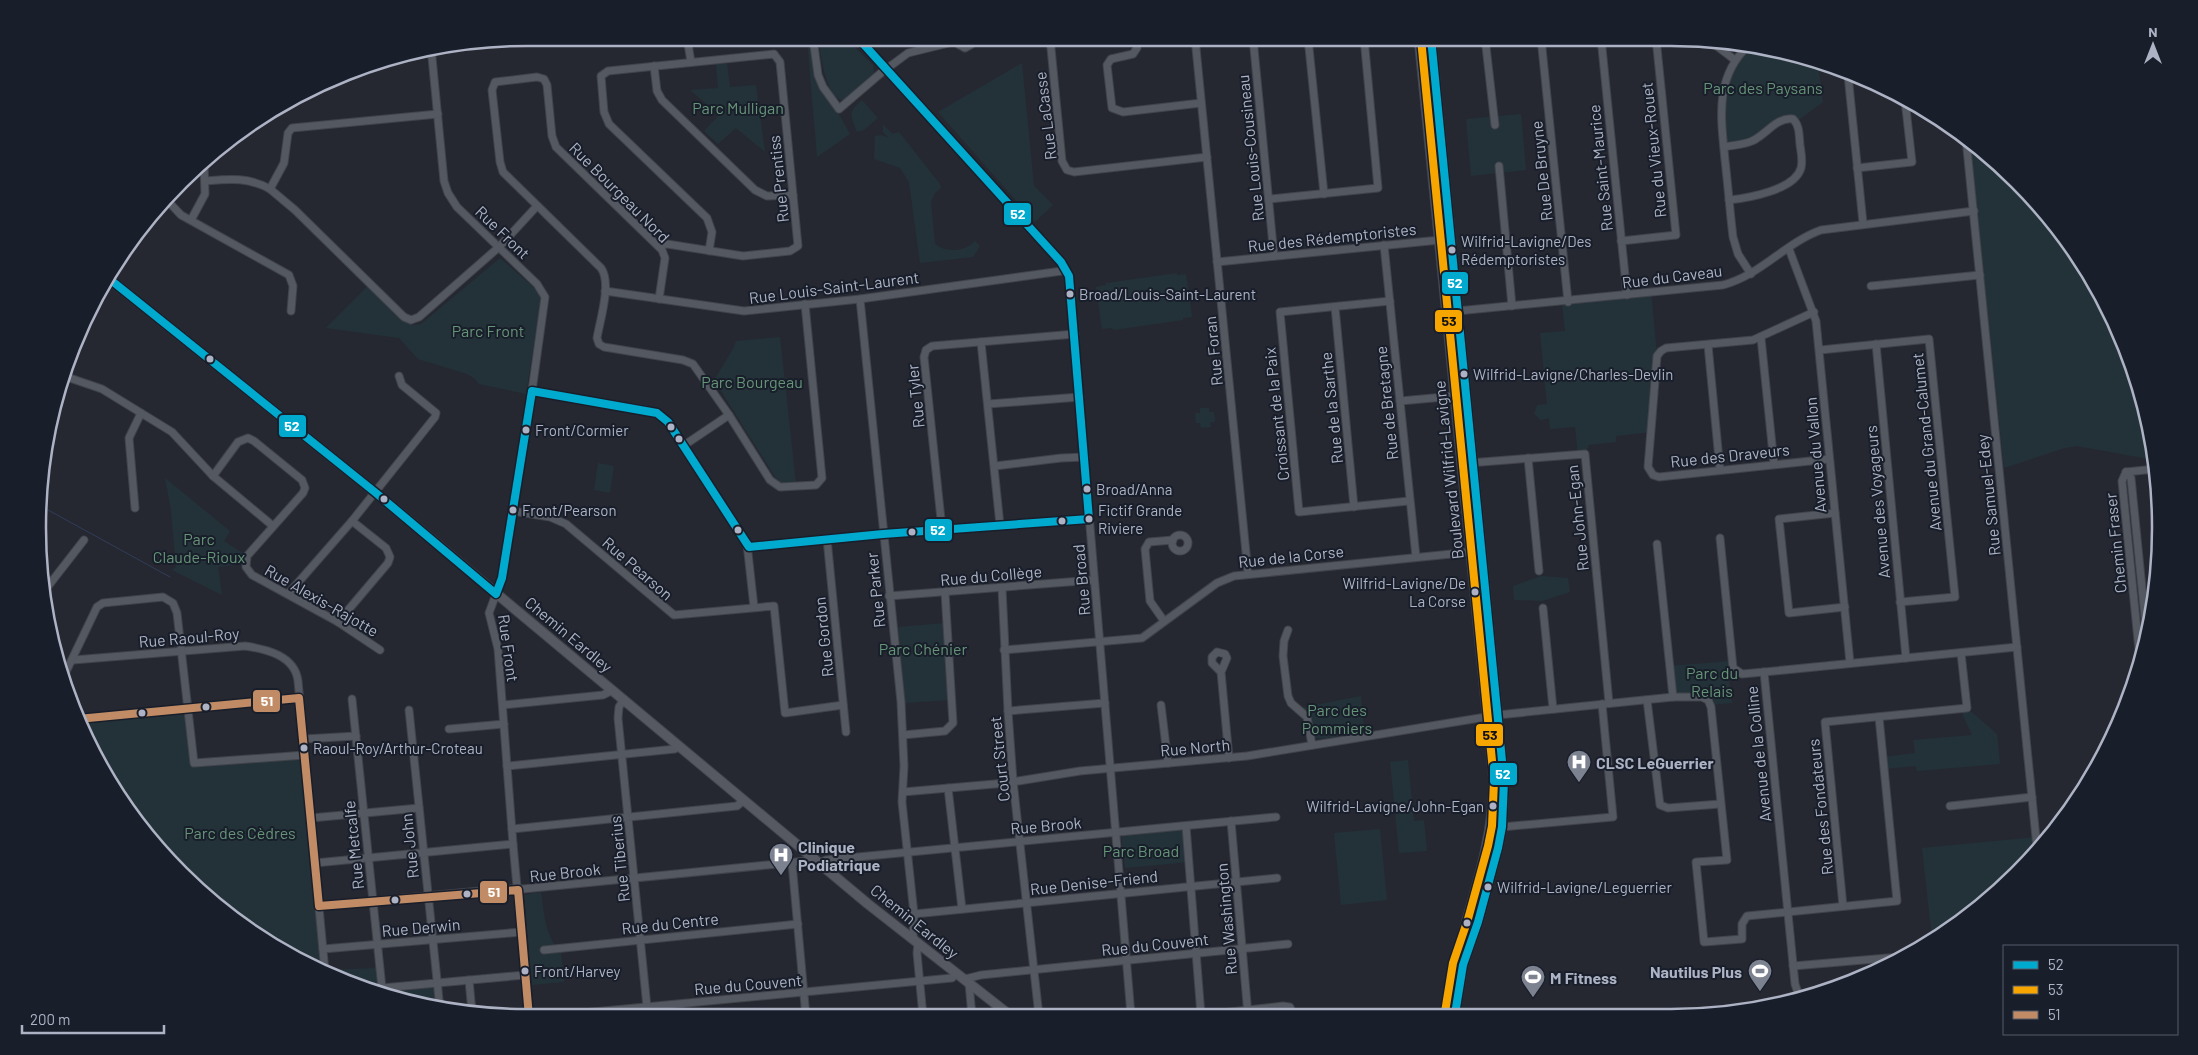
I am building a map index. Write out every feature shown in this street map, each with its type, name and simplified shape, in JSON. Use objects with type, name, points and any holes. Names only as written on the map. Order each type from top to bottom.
[{"type":"main road","name":"Boulevard Wilfrid-Lavigne","points":[[1420,46],[1462,464],[1476,552],[1493,716],[1504,781],[1502,827],[1490,880],[1463,965],[1456,1009]]},
{"type":"main road","name":"Boulevard Wilfrid-Lavigne","points":[[1432,46],[1473,463],[1476,552]]},
{"type":"main road","name":"Chemin Eardley","points":[[114,282],[376,493],[816,860],[1001,1009]]},
{"type":"main road","name":"Boulevard Wilfrid-Lavigne","points":[[1446,1009],[1455,963],[1486,856],[1491,828],[1494,782],[1493,716]]},
{"type":"street","points":[[688,46],[691,62]]},
{"type":"street","points":[[814,46],[818,75],[823,88],[839,110],[886,69],[908,53],[933,46]]},
{"type":"street","name":"Rue Broad","points":[[865,46],[1065,268],[1071,286],[1130,1009]]},
{"type":"street","name":"Rue LaCasse","points":[[1051,46],[1062,161],[1067,170],[1074,172],[1207,158]]},
{"type":"street","points":[[1137,46],[1133,54],[1108,61],[1112,108],[1123,112],[1201,103]]},
{"type":"street","name":"Rue Foran","points":[[1196,46],[1248,573]]},
{"type":"street","name":"Rue Louis-Cousineau","points":[[1254,46],[1274,256]]},
{"type":"street","points":[[1309,46],[1324,194]]},
{"type":"street","points":[[1269,199],[1378,188],[1365,46]]},
{"type":"street","points":[[1487,46],[1494,126]]},
{"type":"street","name":"Rue De Bruyne","points":[[1542,46],[1568,302]]},
{"type":"street","name":"Rue Saint-Maurice","points":[[1602,46],[1627,295]]},
{"type":"street","name":"Rue du Vieux-Rouet","points":[[1622,241],[1676,235],[1657,46]]},
{"type":"street","points":[[1720,49],[1735,60]]},
{"type":"street","points":[[1743,52],[1728,72],[1722,94],[1721,117],[1735,246],[1738,254],[1752,274]]},
{"type":"street","name":"Rue Prentiss","points":[[658,245],[667,244],[743,256],[790,251],[796,248],[798,240],[780,62],[777,56],[770,54],[603,73],[601,79],[605,117],[612,128],[707,218],[712,232],[709,250]]},
{"type":"street","name":"Rue Front","points":[[433,55],[444,181],[448,193],[457,207],[537,285],[545,297],[502,578],[490,608],[489,618],[498,649],[528,1009]]},
{"type":"street","points":[[654,66],[657,91],[662,100],[755,190],[768,196],[793,195]]},
{"type":"street","name":"Rue Bourgeau Nord","points":[[605,291],[606,278],[601,268],[506,176],[501,167],[492,90],[493,84],[498,81],[537,77],[544,79],[547,85],[552,136],[556,148],[658,245],[664,258],[659,299]]},
{"type":"street","points":[[1849,81],[1862,223]]},
{"type":"street","points":[[1857,168],[1912,162],[1906,108]]},
{"type":"street","points":[[270,189],[284,163],[288,133],[292,128],[438,114]]},
{"type":"street","points":[[1724,147],[1752,141],[1781,120],[1787,118],[1793,119],[1798,126],[1802,166],[1794,180],[1759,196],[1729,200]]},
{"type":"street","name":"Rue Samuel-Edey","points":[[1967,149],[2037,839]]},
{"type":"street","points":[[1499,166],[1512,306]]},
{"type":"street","points":[[191,220],[204,198],[205,171]]},
{"type":"street","points":[[206,181],[238,178],[270,189],[295,210],[409,320],[419,317],[499,247],[537,206]]},
{"type":"street","points":[[171,204],[178,213],[289,274],[293,286],[291,311]]},
{"type":"street","name":"Rue du Caveau","points":[[1447,312],[1568,302],[1723,285],[1752,274],[1807,236],[1821,230],[1862,223],[1974,211]]},
{"type":"street","name":"Rue des Rédemptoristes","points":[[1217,262],[1450,239]]},
{"type":"street","name":"Rue de Bretagne","points":[[1384,245],[1416,557]]},
{"type":"street","name":"Avenue du Vallon","points":[[1789,249],[1814,312],[1820,350],[1850,663]]},
{"type":"street","name":"Rue Louis-Saint-Laurent","points":[[605,291],[738,312],[860,299],[1062,271],[1065,268]]},
{"type":"street","points":[[1871,286],[1980,275]]},
{"type":"street","points":[[605,291],[597,338],[599,344],[604,348],[683,360],[693,364],[729,415],[770,480],[776,485],[785,488],[816,484],[821,481],[805,304]]},
{"type":"street","name":"Rue Parker","points":[[860,299],[903,734],[902,802],[922,1009]]},
{"type":"street","name":"Croissant de la Paix","points":[[1390,301],[1280,312],[1297,493],[1299,512],[1409,501]]},
{"type":"street","name":"Rue de la Sarthe","points":[[1335,307],[1354,507]]},
{"type":"street","name":"Rue des Draveurs","points":[[1814,312],[1761,338],[1666,348],[1661,351],[1657,356],[1648,467],[1653,475],[1659,477],[1829,459]]},
{"type":"street","name":"Rue Tyler","points":[[942,529],[924,353],[926,350],[932,346],[1075,334]]},
{"type":"street","points":[[1761,338],[1774,464]]},
{"type":"street","name":"Avenue du Grand-Calumet","points":[[1820,350],[1930,339],[1955,597],[1900,602]]},
{"type":"street","points":[[981,342],[1000,526]]},
{"type":"street","name":"Avenue des Voyageurs","points":[[1876,344],[1906,658]]},
{"type":"street","points":[[1708,345],[1720,470]]},
{"type":"street","points":[[288,594],[376,493],[433,421],[436,413],[402,385],[399,376]]},
{"type":"street","points":[[71,377],[102,389],[178,436],[212,476],[273,526]]},
{"type":"street","points":[[532,391],[652,411],[665,419],[749,547],[754,607]]},
{"type":"street","points":[[1400,401],[1466,395]]},
{"type":"street","points":[[988,404],[1080,397]]},
{"type":"street","points":[[135,508],[129,443],[131,432],[141,413]]},
{"type":"street","points":[[683,446],[729,415]]},
{"type":"street","name":"Rue Alexis-Rajotte","points":[[212,476],[238,442],[248,438],[254,440],[304,482],[304,491],[248,556],[246,567],[252,574],[338,622],[380,650]]},
{"type":"street","name":"Rue John-Egan","points":[[1462,464],[1584,454],[1605,704]]},
{"type":"street","points":[[995,466],[1085,457]]},
{"type":"street","points":[[1528,458],[1539,571]]},
{"type":"street","points":[[2126,472],[2148,470]]},
{"type":"street","name":"Chemin Fraser","points":[[2138,641],[2122,481],[2126,472],[2131,478],[2145,611]]},
{"type":"street","name":"Rue Pearson","points":[[513,511],[550,517],[566,524],[674,615],[774,606],[785,713],[843,705]]},
{"type":"street","points":[[1835,513],[1779,519],[1789,613],[1845,607]]},
{"type":"street","points":[[749,547],[942,529],[1090,519]]},
{"type":"street","points":[[338,622],[388,564],[390,557],[386,548],[352,521]]},
{"type":"street","points":[[1720,538],[1733,668],[1742,674],[1764,672]]},
{"type":"street","name":"Rue Gordon","points":[[827,539],[846,732]]},
{"type":"street","points":[[49,584],[84,540]]},
{"type":"street","points":[[1164,621],[1150,602],[1145,549],[1146,544],[1151,541],[1173,540]]},
{"type":"street","points":[[1657,544],[1672,697]]},
{"type":"street","name":"Rue de la Corse","points":[[1004,650],[1142,638],[1223,578],[1248,573],[1476,552]]},
{"type":"street","name":"Rue du Collège","points":[[890,596],[1094,580]]},
{"type":"street","name":"Court Street","points":[[1002,588],[1004,650],[1014,781],[1039,1009]]},
{"type":"street","points":[[903,734],[946,731],[953,723],[945,592]]},
{"type":"street","points":[[68,669],[97,608],[103,602],[163,597],[169,600],[177,613],[194,763],[305,755]]},
{"type":"street","points":[[1543,608],[1553,709]]},
{"type":"street","points":[[1288,630],[1284,640],[1283,656],[1288,696],[1291,703],[1307,717],[1312,745]]},
{"type":"street","name":"Rue Raoul-Roy","points":[[73,660],[245,646],[272,652],[293,665],[297,672],[324,963]]},
{"type":"street","name":"Avenue de la Colline","points":[[1797,991],[1794,984],[1764,672],[2017,647]]},
{"type":"street","name":"Rue des Fondateurs","points":[[1843,906],[1825,722],[1967,708],[1960,652]]},
{"type":"street","points":[[1221,672],[1229,758]]},
{"type":"street","points":[[503,705],[603,695],[613,690]]},
{"type":"street","points":[[1493,716],[1672,697],[1702,697],[1709,702],[1726,860],[1696,862],[1704,942],[1742,939],[1742,924],[1747,916],[1898,901],[1879,717]]},
{"type":"street","points":[[86,718],[299,698]]},
{"type":"street","name":"Rue Metcalfe","points":[[352,699],[382,986]]},
{"type":"street","name":"Rue Tiberius","points":[[624,699],[618,712],[647,1008]]},
{"type":"street","points":[[1647,700],[1660,805],[1668,808],[1720,804]]},
{"type":"street","points":[[1008,711],[1105,704]]},
{"type":"street","points":[[1491,828],[1613,817],[1605,704]]},
{"type":"street","points":[[1161,705],[1168,763]]},
{"type":"street","name":"Rue John","points":[[409,710],[439,1001]]},
{"type":"street","name":"Rue North","points":[[903,792],[1229,758],[1493,716]]},
{"type":"street","points":[[449,729],[504,724]]},
{"type":"street","points":[[304,740],[356,736]]},
{"type":"street","points":[[507,766],[674,749],[679,746]]},
{"type":"street","points":[[948,788],[962,909]]},
{"type":"street","points":[[1950,806],[2032,797]]},
{"type":"street","points":[[512,829],[737,806],[744,800]]},
{"type":"street","points":[[311,818],[419,808]]},
{"type":"street","name":"Rue Brook","points":[[319,906],[518,890],[1276,817]]},
{"type":"street","name":"Rue Washington","points":[[1231,821],[1247,1009]]},
{"type":"street","points":[[1186,826],[1201,1009]]},
{"type":"street","points":[[315,863],[513,844]]},
{"type":"street","points":[[792,863],[805,1009]]},
{"type":"street","name":"Rue Denise-Friend","points":[[914,914],[1277,878]]},
{"type":"street","name":"Rue du Centre","points":[[544,950],[798,924]]},
{"type":"street","name":"Rue Derwin","points":[[323,949],[521,932]]},
{"type":"street","name":"Rue du Couvent","points":[[967,981],[981,975],[1288,944]]},
{"type":"street","points":[[1793,966],[1884,958]]},
{"type":"street","name":"Rue du Couvent","points":[[636,1009],[952,978],[956,973]]},
{"type":"street","points":[[438,983],[525,975]]},
{"type":"street","points":[[469,980],[471,1006]]},
{"type":"street","points":[[967,981],[971,1009]]},
{"type":"street","name":"Rue Metcalfe","points":[[388,987],[438,983]]},
{"type":"street","points":[[1268,1009],[1283,1006],[1290,1007],[1291,1009]]},
{"type":"green space","points":[[808,46],[812,46],[814,73],[820,91],[832,102],[850,134],[817,157]]},
{"type":"green space","points":[[819,46],[853,46],[873,65],[874,73],[853,97],[842,100],[830,88]]},
{"type":"green space","name":"Parc des Paysans","points":[[1744,52],[1764,55],[1819,70],[1823,102],[1796,122],[1787,118],[1760,136],[1724,147],[1724,83]]},
{"type":"green space","points":[[1022,63],[1034,186],[1053,205],[1035,222],[938,112]]},
{"type":"green space","name":"Parc Mulligan","points":[[716,64],[727,64],[730,87],[756,85],[765,152],[736,128],[718,144],[704,131],[719,115],[690,90],[718,88]]},
{"type":"green space","points":[[862,100],[878,118],[864,130],[857,132],[853,122],[852,111]]},
{"type":"green space","points":[[1521,114],[1526,170],[1471,176],[1466,119]]},
{"type":"green space","points":[[883,124],[892,134],[899,132],[940,184],[941,188],[935,193],[931,202],[935,244],[944,249],[955,250],[971,245],[975,241],[980,246],[973,257],[920,263],[909,182],[900,168],[874,159],[875,136],[881,135],[889,138],[883,132]]},
{"type":"green space","points":[[1971,152],[2011,187],[2032,210],[2071,260],[2087,287],[2115,343],[2126,373],[2143,434],[2147,459],[2077,446],[2065,448],[2004,468]]},
{"type":"green space","name":"Parc Front","points":[[500,258],[540,293],[541,297],[526,394],[479,384],[467,374],[418,359],[399,338],[326,328],[369,285],[405,321],[413,325],[421,324]]},
{"type":"green space","points":[[1177,273],[1177,275],[1186,274],[1192,317],[1113,330],[1112,328],[1102,329],[1096,287],[1106,285],[1106,283]]},
{"type":"green space","points":[[1651,292],[1657,356],[1651,432],[1616,436],[1616,442],[1589,445],[1585,454],[1578,454],[1575,427],[1550,429],[1549,418],[1541,420],[1534,414],[1537,405],[1547,404],[1540,333],[1565,331],[1562,302]]},
{"type":"green space","name":"Parc Bourgeau","points":[[780,337],[796,484],[783,484],[775,477],[714,380],[736,341]]},
{"type":"green space","points":[[1200,408],[1209,408],[1209,412],[1214,412],[1215,422],[1210,422],[1211,427],[1201,428],[1200,423],[1196,423],[1195,413],[1200,413]]},
{"type":"green space","points":[[598,463],[614,466],[610,493],[594,490]]},
{"type":"green space","name":"Parc Claude-Rioux","points":[[165,478],[230,531],[224,541],[247,556],[245,564],[218,567],[222,595],[172,570],[176,567],[171,510]]},
{"type":"green space","points":[[1541,576],[1568,578],[1570,592],[1542,601],[1514,600],[1513,586]]},
{"type":"green space","name":"Parc Chénier","points":[[945,623],[950,700],[905,703],[898,627]]},
{"type":"green space","name":"Parc du Relais","points":[[1732,661],[1734,670],[1729,678],[1732,703],[1710,705],[1708,700],[1673,697],[1669,666]]},
{"type":"green space","name":"Parc des Pommiers","points":[[1361,696],[1364,727],[1339,736],[1314,737],[1310,716],[1301,708]]},
{"type":"green space","points":[[1967,708],[1997,734],[2000,764],[1917,771],[1916,766],[1884,769],[1883,757],[1915,753],[1913,740],[1972,735],[1960,709]]},
{"type":"green space","name":"Parc des Cèdres","points":[[187,709],[193,761],[305,755],[322,962],[260,928],[210,889],[187,868],[166,845],[127,795],[86,718]]},
{"type":"green space","points":[[1408,760],[1414,821],[1424,820],[1427,851],[1399,853],[1390,762]]},
{"type":"green space","points":[[1380,829],[1387,900],[1341,905],[1334,833]]},
{"type":"green space","name":"Parc Broad","points":[[1186,830],[1189,862],[1125,868],[1121,835]]},
{"type":"green space","points":[[2036,837],[2036,840],[2011,868],[1988,889],[1931,932],[1922,848]]},
{"type":"green space","points":[[541,892],[548,932],[561,952],[564,982],[532,985],[524,895]]},
{"type":"green space","name":"Parc des Cèdres","points":[[379,968],[382,986],[338,969]]},
{"type":"green space","name":"Parc des Cèdres","points":[[437,983],[439,1001],[388,987]]},
{"type":"waterway","points":[[47,509],[170,577]]},
{"type":"transit line","name":"52","points":[[114,282],[376,493],[496,594],[502,578],[532,391],[657,413],[668,422],[749,547],[883,534],[1089,519],[1069,276],[1061,262],[865,46]]},
{"type":"transit line","name":"53","points":[[1422,46],[1494,781],[1492,826],[1488,846],[1468,919],[1453,963],[1445,1009]]},
{"type":"transit line","name":"52","points":[[1432,46],[1504,781],[1502,827],[1498,848],[1478,922],[1463,965],[1456,1009]]},
{"type":"transit line","name":"51","points":[[86,718],[299,698],[319,906],[518,890],[528,1009]]},
{"type":"place","name":"Wilfrid-Lavigne/Des Rédemptoristes","points":[[1452,250]]},
{"type":"place","name":"Broad/Louis-Saint-Laurent","points":[[1070,294]]},
{"type":"place","name":"Wilfrid-Lavigne/Charles-Devlin","points":[[1464,374]]},
{"type":"place","name":"Front/Cormier","points":[[526,430]]},
{"type":"place","name":"Broad/Anna","points":[[1087,489]]},
{"type":"place","name":"Front/Pearson","points":[[513,510]]},
{"type":"place","name":"Fictif Grande Riviere","points":[[1089,519]]},
{"type":"place","name":"Wilfrid-Lavigne/De La Corse","points":[[1475,592]]},
{"type":"place","name":"Raoul-Roy/Arthur-Croteau","points":[[304,748]]},
{"type":"place","name":"CLSC LeGuerrier","points":[[1579,783]]},
{"type":"place","name":"Wilfrid-Lavigne/John-Egan","points":[[1493,806]]},
{"type":"place","name":"Clinique Podiatrique","points":[[781,876]]},
{"type":"place","name":"Wilfrid-Lavigne/Leguerrier","points":[[1488,887]]},
{"type":"place","name":"Front/Harvey","points":[[525,971]]},
{"type":"place","name":"Nautilus Plus","points":[[1760,992]]},
{"type":"place","name":"M Fitness","points":[[1533,998]]}]
